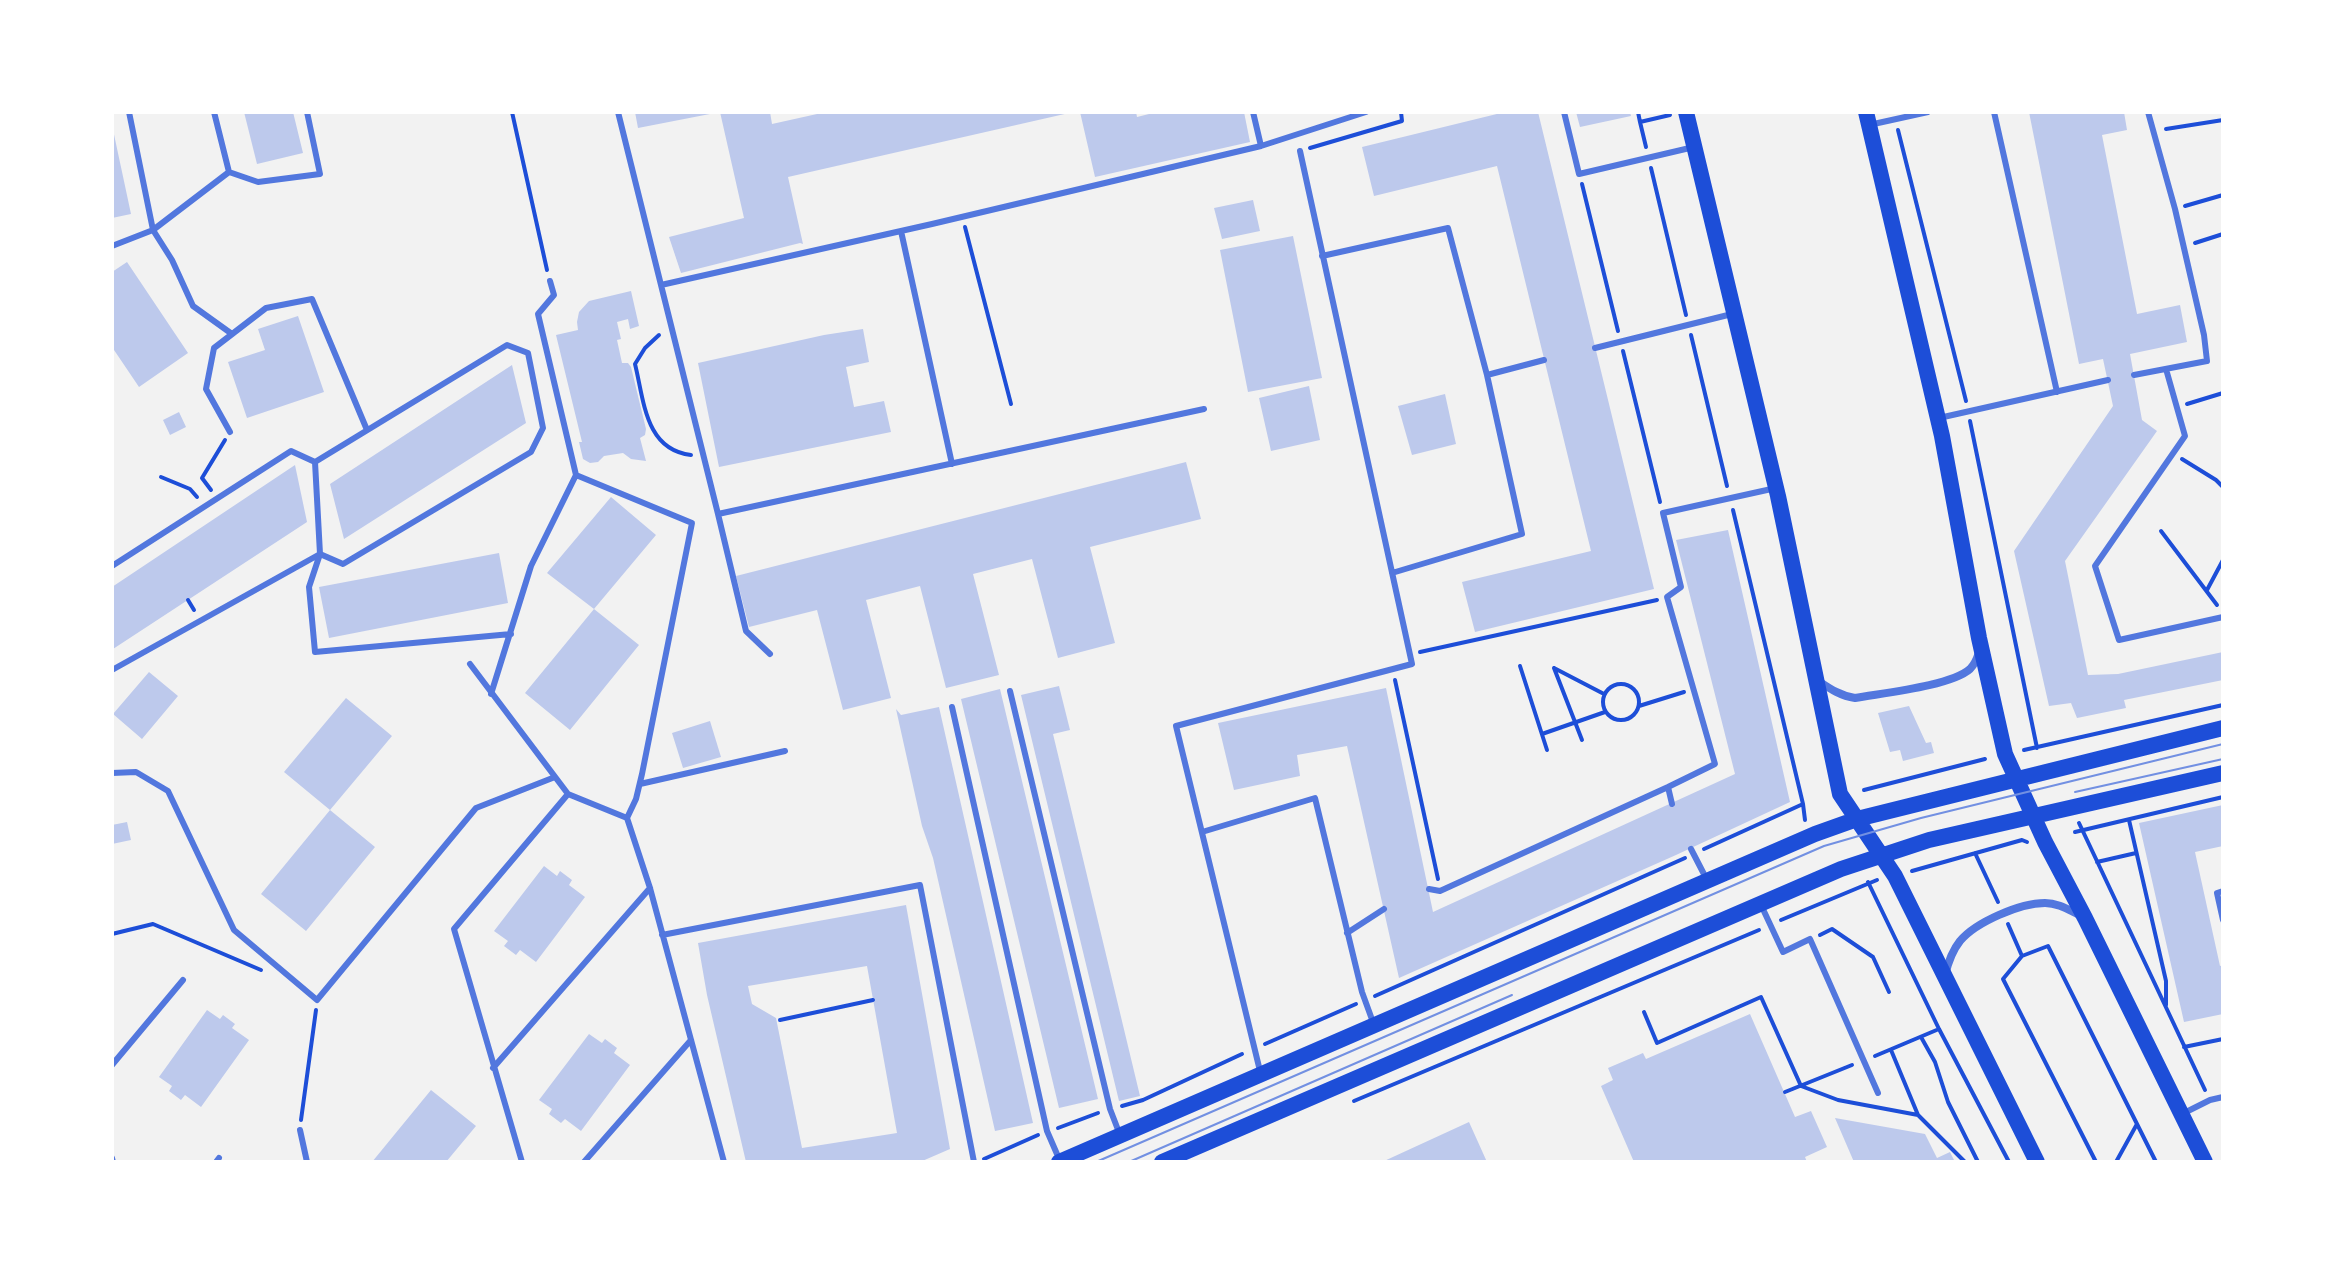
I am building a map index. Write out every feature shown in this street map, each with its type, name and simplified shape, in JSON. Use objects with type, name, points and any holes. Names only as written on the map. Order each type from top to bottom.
[{"type":"main road","points":[[1683,112],[1776,488],[1840,794],[1895,876],[2037,1162]]},
{"type":"main road","points":[[1867,118],[1938,418],[1979,638],[2005,754],[2205,1162]]},
{"type":"main road","points":[[1059,1162],[1787,845],[1857,819],[2223,728]]},
{"type":"main road","points":[[1162,1162],[1760,903],[1881,855],[1929,840],[2223,773]]},
{"type":"street","points":[[1816,679],[1846,697],[1855,698],[1945,681],[1971,668],[1979,655],[1979,638]]},
{"type":"street","points":[[1944,978],[1950,958],[1960,941],[1977,927],[2003,913],[2045,903],[2064,907],[2085,918]]},
{"type":"lane","points":[[129,112],[153,230],[172,260],[193,306],[232,334]]},
{"type":"lane","points":[[214,112],[229,172]]},
{"type":"lane","points":[[229,172],[258,182],[320,174],[307,112]]},
{"type":"lane","points":[[618,112],[746,631],[770,654]]},
{"type":"lane","points":[[1253,112],[1261,146]]},
{"type":"lane","points":[[661,285],[1261,146],[1367,112]]},
{"type":"lane","points":[[1564,112],[1579,174],[1694,147]]},
{"type":"lane","points":[[1867,118],[1895,119],[1928,112]]},
{"type":"lane","points":[[1994,112],[2057,392]]},
{"type":"lane","points":[[2134,375],[2207,361],[2204,335],[2175,209],[2148,112]]},
{"type":"lane","points":[[1261,1074],[1176,726],[1412,664],[1300,151]]},
{"type":"lane","points":[[112,246],[153,230],[229,172]]},
{"type":"lane","points":[[1322,256],[1448,228],[1487,375],[1522,534],[1392,573]]},
{"type":"lane","points":[[901,231],[952,464]]},
{"type":"lane","points":[[491,694],[531,566],[576,475],[538,314],[554,295],[550,281]]},
{"type":"lane","points":[[230,432],[206,389],[214,348],[266,308],[312,299],[367,430]]},
{"type":"lane","points":[[1595,348],[1734,314]]},
{"type":"lane","points":[[315,462],[507,345],[528,353],[543,428],[531,452],[343,564],[320,554]]},
{"type":"lane","points":[[1487,375],[1544,360]]},
{"type":"lane","points":[[2166,369],[2185,436],[2095,566],[2119,640],[2223,615]]},
{"type":"lane","points":[[1938,418],[2108,380]]},
{"type":"lane","points":[[718,514],[1204,409]]},
{"type":"lane","points":[[112,566],[291,451],[315,462]]},
{"type":"lane","points":[[315,462],[320,554],[309,587],[315,652],[511,634]]},
{"type":"lane","points":[[576,475],[692,523],[640,784],[627,818],[650,888],[724,1162]]},
{"type":"lane","points":[[1429,889],[1440,891],[1715,764],[1667,597],[1681,587],[1663,513],[1776,488]]},
{"type":"lane","points":[[112,670],[320,554]]},
{"type":"lane","points":[[470,664],[568,794],[627,818]]},
{"type":"lane","points":[[1010,691],[1110,1109],[1120,1135]]},
{"type":"lane","points":[[952,707],[1047,1131],[1059,1162]]},
{"type":"lane","points":[[640,784],[785,751]]},
{"type":"lane","points":[[112,773],[136,772],[168,791],[234,930],[317,1000],[476,808],[555,777]]},
{"type":"lane","points":[[1668,787],[1672,804]]},
{"type":"lane","points":[[522,1162],[454,929],[568,794]]},
{"type":"lane","points":[[1202,832],[1315,798],[1347,933],[1374,1025]]},
{"type":"lane","points":[[1692,851],[1707,880]]},
{"type":"lane","points":[[662,935],[920,885],[976,1162]]},
{"type":"lane","points":[[493,1068],[650,888]]},
{"type":"lane","points":[[2223,891],[2217,893],[2223,920]]},
{"type":"lane","points":[[1760,903],[1783,952],[1810,939],[1878,1093]]},
{"type":"lane","points":[[1347,933],[1384,909]]},
{"type":"lane","points":[[112,1065],[183,980]]},
{"type":"lane","points":[[584,1162],[691,1040]]},
{"type":"lane","points":[[2181,1115],[2223,1097]]},
{"type":"lane","points":[[300,1130],[307,1162]]},
{"type":"path","points":[[512,112],[550,281]]},
{"type":"path","points":[[1300,151],[1402,121],[1401,112]]},
{"type":"path","points":[[976,1162],[1047,1131],[1143,1100],[1692,851],[1803,804],[1638,112]]},
{"type":"path","points":[[1640,122],[1683,112]]},
{"type":"path","points":[[1895,119],[1968,411],[2037,748]]},
{"type":"path","points":[[2155,131],[2223,120]]},
{"type":"path","points":[[2175,209],[2223,195]]},
{"type":"path","points":[[962,217],[1011,404]]},
{"type":"path","points":[[2184,247],[2223,234]]},
{"type":"path","points":[[671,327],[645,348],[635,364],[652,430],[663,446],[681,454],[703,456]]},
{"type":"path","points":[[2177,407],[2223,393]]},
{"type":"path","points":[[202,478],[230,432]]},
{"type":"path","points":[[2173,453],[2223,487]]},
{"type":"path","points":[[161,477],[190,489],[206,505]]},
{"type":"path","points":[[2161,531],[2223,615]]},
{"type":"path","points":[[2207,590],[2223,560]]},
{"type":"path","points":[[1410,654],[1667,597]]},
{"type":"path","points":[[188,600],[194,610]]},
{"type":"path","points":[[1520,666],[1547,750]]},
{"type":"path","points":[[1582,740],[1554,668],[1604,694]]},
{"type":"path","points":[[1393,670],[1440,891]]},
{"type":"path","points":[[1624,684],[1634,690],[1639,700],[1638,706],[1632,716],[1622,720],[1610,716],[1603,706],[1604,694],[1613,685],[1624,684]]},
{"type":"path","points":[[1638,706],[1693,688]]},
{"type":"path","points":[[2024,750],[2223,705]]},
{"type":"path","points":[[1542,734],[1605,712]]},
{"type":"path","points":[[1864,790],[1985,759]]},
{"type":"path","points":[[2075,832],[2223,797]]},
{"type":"path","points":[[2129,820],[2166,981],[2166,1008]]},
{"type":"path","points":[[2078,821],[2207,1095]]},
{"type":"path","points":[[1975,853],[2022,956]]},
{"type":"path","points":[[2097,862],[2136,853]]},
{"type":"path","points":[[1868,882],[1939,1029],[2009,1162]]},
{"type":"path","points":[[112,934],[153,924],[262,971]]},
{"type":"path","points":[[1348,1103],[1771,925]]},
{"type":"path","points":[[1832,929],[1873,957],[1889,992]]},
{"type":"path","points":[[2096,1162],[2003,979],[2022,956],[2048,946],[2156,1162]]},
{"type":"path","points":[[1644,1012],[1657,1043],[1761,997],[1801,1086],[1838,1100],[1918,1115]]},
{"type":"path","points":[[300,1130],[317,1000]]},
{"type":"path","points":[[780,1020],[873,1000]]},
{"type":"path","points":[[1921,1037],[1935,1062],[1948,1102],[1978,1162]]},
{"type":"path","points":[[2184,1047],[2223,1039]]},
{"type":"path","points":[[1891,1050],[1918,1115],[1965,1162]]},
{"type":"path","points":[[1785,1092],[1815,1080]]},
{"type":"path","points":[[2116,1162],[2137,1124]]},
{"type":"building","points":[[244,112],[293,112],[303,153],[257,164]]},
{"type":"building","points":[[635,112],[715,112],[715,113],[638,128]]},
{"type":"building","points":[[720,112],[770,112],[772,124],[826,112],[1069,113],[788,177],[803,244],[681,273],[669,237],[744,218]]},
{"type":"building","points":[[1080,112],[1136,112],[1137,117],[1157,112],[1244,112],[1250,142],[1095,177]]},
{"type":"building","points":[[1505,112],[1538,112],[1654,589],[1475,632],[1462,582],[1591,551],[1497,166],[1374,196],[1362,147]]},
{"type":"building","points":[[1576,112],[1630,112],[1631,116],[1580,127]]},
{"type":"building","points":[[2029,112],[2124,112],[2127,130],[2102,135],[2137,314],[2180,305],[2187,342],[2130,354],[2142,420],[2157,431],[2065,561],[2088,675],[2118,674],[2223,652],[2223,680],[2124,700],[2126,708],[2077,718],[2071,703],[2049,706],[2014,551],[2113,406],[2103,359],[2079,364]]},
{"type":"building","points":[[112,125],[131,214],[112,218]]},
{"type":"building","points":[[1253,200],[1260,231],[1222,239],[1214,208]]},
{"type":"building","points":[[1293,236],[1322,378],[1248,392],[1220,250]]},
{"type":"building","points":[[127,262],[188,353],[139,387],[112,347],[112,272]]},
{"type":"building","points":[[631,291],[639,326],[630,329],[628,319],[617,322],[621,339],[617,340],[622,363],[628,363],[631,367],[646,429],[645,435],[640,438],[646,461],[631,459],[623,453],[604,456],[598,462],[590,463],[583,459],[579,442],[582,442],[556,335],[578,330],[579,312],[589,301]]},
{"type":"building","points":[[298,316],[324,392],[247,418],[228,362],[265,350],[258,329]]},
{"type":"building","points":[[863,329],[869,362],[846,367],[854,407],[884,401],[891,432],[719,467],[698,363]]},
{"type":"building","points":[[512,365],[526,423],[344,539],[330,484]]},
{"type":"building","points":[[1309,386],[1320,440],[1271,451],[1259,398]]},
{"type":"building","points":[[1445,394],[1456,444],[1412,455],[1398,406]]},
{"type":"building","points":[[179,412],[186,427],[170,435],[163,420]]},
{"type":"building","points":[[1186,462],[1201,519],[1090,547],[1115,643],[1058,658],[1032,559],[973,574],[999,675],[946,688],[920,586],[866,600],[891,698],[843,710],[817,610],[749,627],[736,576]]},
{"type":"building","points":[[295,465],[307,522],[113,649],[112,587]]},
{"type":"building","points":[[611,497],[656,535],[594,609],[547,573]]},
{"type":"building","points":[[1728,530],[1790,802],[1399,978],[1347,746],[1297,755],[1300,776],[1234,790],[1218,723],[1386,688],[1433,912],[1735,774],[1676,540]]},
{"type":"building","points":[[499,553],[508,603],[329,638],[319,587]]},
{"type":"building","points":[[594,609],[639,645],[570,730],[525,693]]},
{"type":"building","points":[[149,672],[178,696],[142,739],[113,714]]},
{"type":"building","points":[[1059,686],[1070,730],[1053,734],[1140,1096],[1119,1101],[1021,695]]},
{"type":"building","points":[[1000,689],[1098,1099],[1059,1108],[961,699]]},
{"type":"building","points":[[346,698],[392,736],[330,810],[284,772]]},
{"type":"building","points":[[1909,706],[1926,743],[1931,742],[1934,753],[1903,761],[1900,750],[1890,752],[1878,713]]},
{"type":"building","points":[[939,707],[1033,1123],[995,1131],[896,709],[901,715]]},
{"type":"building","points":[[710,721],[721,757],[683,768],[672,733]]},
{"type":"building","points":[[2223,805],[2223,846],[2195,852],[2220,966],[2223,965],[2223,1014],[2184,1022],[2139,823]]},
{"type":"building","points":[[330,810],[375,847],[306,931],[261,894]]},
{"type":"building","points":[[127,822],[131,840],[112,844],[112,825]]},
{"type":"building","points":[[544,866],[557,876],[560,871],[572,880],[569,885],[585,897],[536,962],[520,950],[516,955],[504,946],[508,941],[494,931]]},
{"type":"building","points":[[906,905],[950,1149],[920,1162],[746,1162],[698,943]],"holes":[[[867,966],[897,1133],[802,1148],[776,1018],[752,1004],[748,986]]]},
{"type":"building","points":[[207,1010],[220,1019],[223,1015],[235,1024],[232,1028],[249,1040],[201,1107],[185,1095],[181,1100],[169,1091],[172,1086],[159,1077]]},
{"type":"building","points":[[1750,1014],[1795,1117],[1811,1111],[1827,1147],[1805,1157],[1807,1162],[1634,1162],[1601,1086],[1613,1080],[1608,1068],[1643,1053],[1646,1059]]},
{"type":"building","points":[[589,1034],[602,1043],[605,1039],[617,1048],[614,1053],[630,1065],[581,1131],[565,1119],[561,1123],[549,1114],[552,1109],[539,1100]]},
{"type":"building","points":[[431,1090],[476,1126],[446,1162],[372,1162]]},
{"type":"building","points":[[1835,1118],[1925,1134],[1937,1158],[1950,1152],[1955,1162],[1854,1162]]},
{"type":"building","points":[[1469,1122],[1487,1162],[1382,1162]]},
{"type":"tram line","points":[[1096,1162],[1824,846],[1921,818],[2223,744]]},
{"type":"tram line","points":[[2075,792],[2223,759]]},
{"type":"tram line","points":[[1129,1162],[1512,995]]}]
